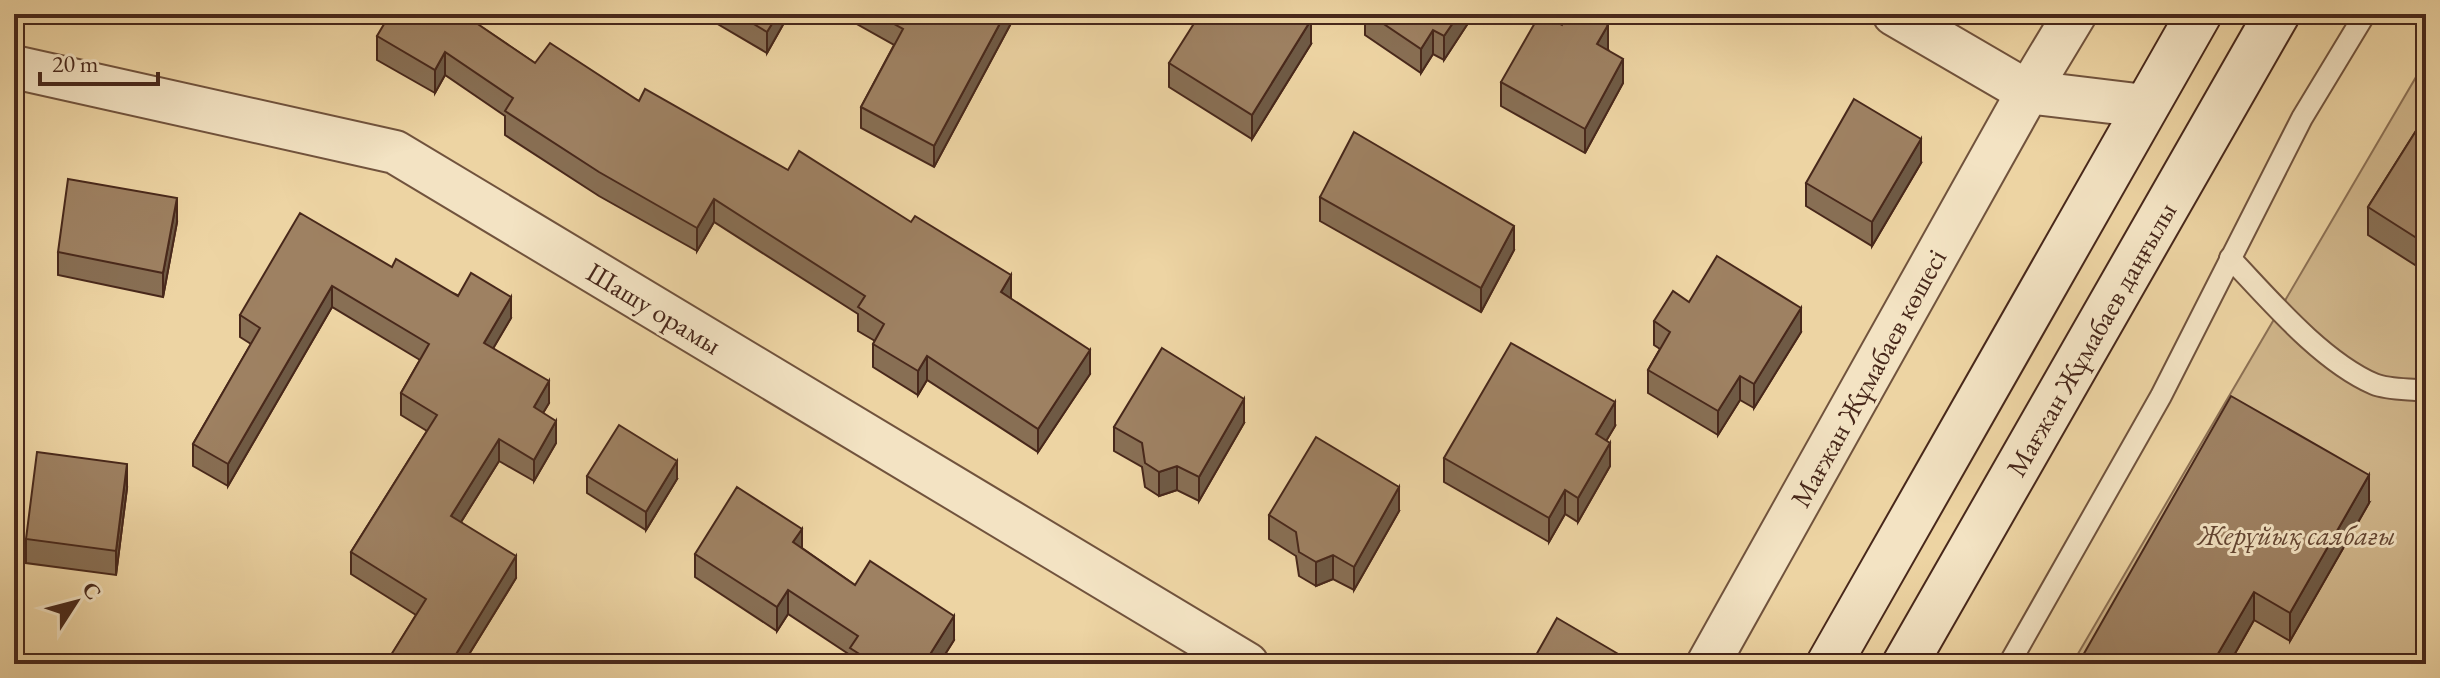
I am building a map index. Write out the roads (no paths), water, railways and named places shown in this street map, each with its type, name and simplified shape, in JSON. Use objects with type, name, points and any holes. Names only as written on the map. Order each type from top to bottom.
[{"type":"main road","points":[[1829,664],[2199,14]]},
{"type":"main road","name":"Мағжан Жұмабаев даңғылы","points":[[1905,664],[2277,14]]},
{"type":"street","points":[[1894,14],[2028,92],[2145,106]]},
{"type":"street","name":"Мағжан Жұмабаев көшесі","points":[[1708,664],[2028,92],[2075,14]]},
{"type":"street","name":"Шашу орамы","points":[[14,67],[395,152],[1247,664]]},
{"type":"lane","points":[[2009,664],[2161,396],[2302,118],[2365,14]]},
{"type":"lane","points":[[2230,258],[2285,315],[2340,364],[2376,385],[2416,390]]},
{"type":"park label","name":"Жерұйық саябағы","points":[[2297,535]]}]
